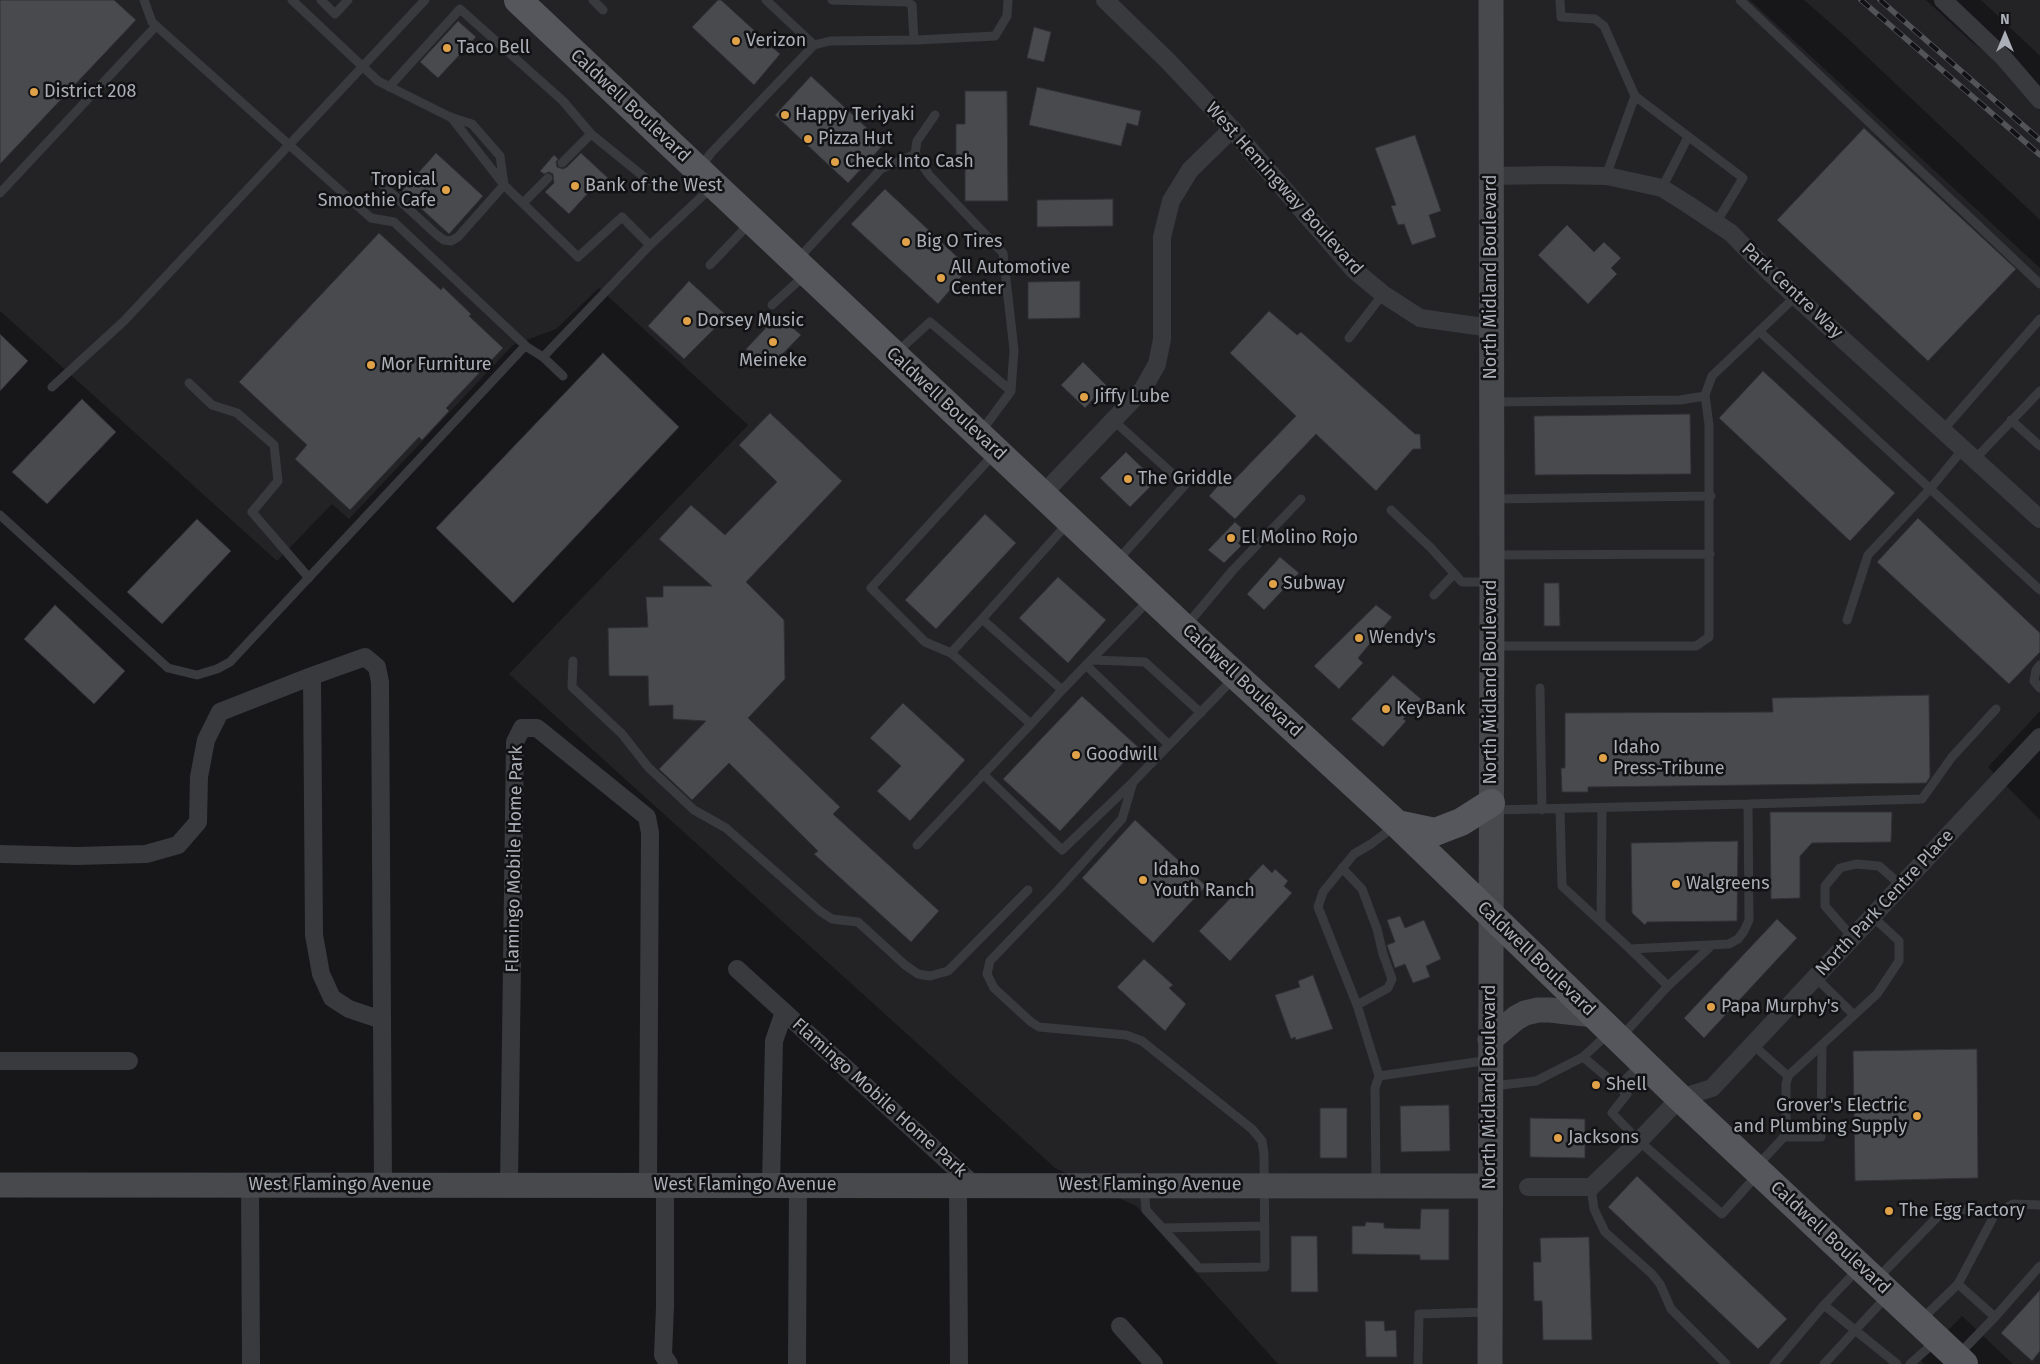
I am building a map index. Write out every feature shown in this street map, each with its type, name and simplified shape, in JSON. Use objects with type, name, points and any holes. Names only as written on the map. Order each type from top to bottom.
[{"type":"main road","name":"Caldwell Boulevard","points":[[518,0],[1042,495],[1397,824],[1680,1098],[1944,1345]]},
{"type":"main road","points":[[1397,824],[1434,832],[1461,822],[1491,806]]},
{"type":"street","name":"West Hemingway Boulevard","points":[[1105,0],[1168,61],[1232,129],[1354,270],[1382,294],[1420,318],[1491,328]]},
{"type":"street","name":"North Midland Boulevard","points":[[1490,1364],[1491,0]]},
{"type":"street","points":[[1943,0],[2003,57],[2040,100]]},
{"type":"street","points":[[1042,495],[1143,389],[1157,364],[1162,339],[1162,237],[1171,201],[1190,170],[1232,129]]},
{"type":"street","name":"Park Centre Way","points":[[1492,176],[1606,176],[1662,188],[1731,233],[1796,296],[2040,519]]},
{"type":"street","points":[[0,854],[77,856],[146,854],[178,845],[198,822],[199,777],[206,740],[220,712],[312,676],[365,658],[377,668],[380,682],[383,1185]]},
{"type":"street","points":[[312,676],[314,935],[321,974],[332,998],[349,1009],[382,1020]]},
{"type":"street","name":"Flamingo Mobile Home Park","points":[[509,1185],[515,742],[522,728],[537,728],[647,817],[650,833],[656,1185]]},
{"type":"street","name":"North Park Centre Place","points":[[1680,1098],[1712,1088],[2040,737]]},
{"type":"street","name":"Flamingo Mobile Home Park","points":[[737,969],[966,1185]]},
{"type":"street","points":[[1490,1050],[1516,1018],[1525,1013],[1538,1010],[1550,1010],[1608,1028]]},
{"type":"street","name":"Flamingo Mobile Home Park","points":[[771,1185],[774,1041],[784,1012]]},
{"type":"street","points":[[0,1061],[129,1061]]},
{"type":"street","points":[[1528,1187],[1591,1187],[1680,1098]]},
{"type":"street","name":"West Flamingo Avenue","points":[[0,1185],[1490,1186]]},
{"type":"street","points":[[250,1185],[252,1364]]},
{"type":"street","points":[[656,1185],[665,1307],[663,1355],[669,1364]]},
{"type":"street","points":[[797,1364],[798,1185]]},
{"type":"street","points":[[959,1364],[966,1185]]},
{"type":"street","points":[[1120,1326],[1154,1364]]},
{"type":"lane","points":[[144,0],[152,22],[156,26],[371,218],[394,222],[526,346],[544,357],[563,376]]},
{"type":"lane","points":[[292,0],[378,81],[450,117],[472,124],[500,156],[504,185],[458,237],[451,241],[444,240],[437,235],[376,178]]},
{"type":"lane","points":[[321,0],[335,14],[348,0]]},
{"type":"lane","points":[[52,386],[124,321],[290,146],[424,0]]},
{"type":"lane","points":[[593,0],[603,10]]},
{"type":"lane","points":[[766,0],[814,45]]},
{"type":"lane","points":[[832,0],[907,2],[912,5],[914,40]]},
{"type":"lane","points":[[544,357],[650,245],[706,178],[711,153],[814,45],[830,41],[914,40],[995,36],[1007,16],[1008,0]]},
{"type":"lane","points":[[1560,0],[1561,17],[1595,19],[1604,26],[1635,96],[1743,178],[1716,223]]},
{"type":"lane","points":[[1740,0],[2040,284]]},
{"type":"lane","points":[[389,87],[460,9],[563,101],[591,134],[649,181]]},
{"type":"lane","points":[[0,193],[156,26]]},
{"type":"lane","points":[[1606,176],[1635,96]]},
{"type":"lane","points":[[935,115],[916,140],[915,154],[929,174],[1003,253],[1014,350],[1010,391],[987,443],[871,588],[925,642],[952,653],[1031,724]]},
{"type":"lane","points":[[450,117],[504,185],[578,257],[622,216],[650,245]]},
{"type":"lane","points":[[562,163],[591,134]]},
{"type":"lane","points":[[1662,188],[1688,137]]},
{"type":"lane","points":[[772,305],[880,169],[915,154]]},
{"type":"lane","points":[[523,203],[548,178]]},
{"type":"lane","points":[[710,266],[752,222]]},
{"type":"lane","points":[[1349,338],[1382,294]]},
{"type":"lane","points":[[1491,646],[1696,646],[1709,637],[1709,425],[1705,396],[1712,376],[1796,296]]},
{"type":"lane","points":[[1943,430],[2040,319]]},
{"type":"lane","points":[[894,355],[930,322],[1010,391]]},
{"type":"lane","points":[[1759,331],[2040,590]]},
{"type":"lane","points":[[0,515],[168,668],[196,675],[217,670],[230,662],[526,346]]},
{"type":"lane","points":[[189,383],[212,405],[237,413],[274,446],[278,481],[252,512],[308,578]]},
{"type":"lane","points":[[1847,620],[1868,554],[1930,489],[2011,420],[2040,391]]},
{"type":"lane","points":[[1491,402],[1680,400],[1705,396]]},
{"type":"lane","points":[[1113,420],[1185,485],[1115,563]]},
{"type":"lane","points":[[2011,420],[2040,446]]},
{"type":"lane","points":[[1491,499],[1710,496]]},
{"type":"lane","points":[[1184,628],[1233,570],[1301,499]]},
{"type":"lane","points":[[1391,510],[1462,582],[1492,582]]},
{"type":"lane","points":[[952,653],[1070,521]]},
{"type":"lane","points":[[1491,555],[1710,554]]},
{"type":"lane","points":[[1434,596],[1454,574]]},
{"type":"lane","points":[[916,845],[1062,690],[1152,598]]},
{"type":"lane","points":[[982,618],[1062,690]]},
{"type":"lane","points":[[573,661],[572,687],[622,734],[648,767],[694,810],[726,828],[820,911],[832,919],[858,922],[905,965],[918,974],[930,976],[948,971],[1028,890]]},
{"type":"lane","points":[[1089,662],[1145,662],[1201,713]]},
{"type":"lane","points":[[1089,662],[1170,745]]},
{"type":"lane","points":[[2040,665],[2036,670],[2034,681],[2040,688]]},
{"type":"lane","points":[[984,774],[1062,850],[1170,745],[1236,676]]},
{"type":"lane","points":[[1540,688],[1542,810]]},
{"type":"lane","points":[[1491,806],[1542,810],[1922,799],[1952,757],[1996,709]]},
{"type":"lane","points":[[1133,782],[1122,819],[1060,889],[990,961],[988,974],[994,988],[1039,1027],[1126,1035],[1142,1041],[1252,1129],[1262,1141],[1264,1154],[1265,1267],[1199,1268],[1146,1210],[1144,1185]]},
{"type":"lane","points":[[1630,949],[1711,946],[1729,944],[1738,939],[1749,920],[1748,804]]},
{"type":"lane","points":[[1601,922],[1602,808]]},
{"type":"lane","points":[[1560,809],[1562,886],[1668,986]]},
{"type":"lane","points":[[1376,1185],[1375,1088],[1379,1076],[1357,1005],[1318,907],[1323,892],[1354,854],[1371,844],[1397,824]]},
{"type":"lane","points":[[1853,938],[1825,906],[1825,886],[1840,868],[1856,864],[1879,866],[1902,886]]},
{"type":"lane","points":[[1342,868],[1362,889],[1377,929],[1392,979],[1388,988],[1357,1005]]},
{"type":"lane","points":[[1583,1057],[1627,1094],[1612,1113],[1639,1141],[1722,1214],[1784,1137],[1788,1076],[1877,994],[1898,961],[1899,941],[1873,917]]},
{"type":"lane","points":[[1490,1087],[1536,1081],[1583,1057],[1608,1028],[1668,986],[1711,946]]},
{"type":"lane","points":[[1816,978],[1854,1015]]},
{"type":"lane","points":[[1753,1045],[1788,1076]]},
{"type":"lane","points":[[1784,1137],[1821,1137],[1822,1045]]},
{"type":"lane","points":[[1379,1076],[1490,1050]]},
{"type":"lane","points":[[1618,1087],[1643,1062]]},
{"type":"lane","points":[[1591,1187],[1594,1210],[1605,1232],[1652,1274],[1660,1284],[1671,1308],[1726,1364]]},
{"type":"lane","points":[[1944,1345],[1958,1284],[1995,1214],[2013,1204],[2040,1205]]},
{"type":"lane","points":[[1774,1364],[1824,1305],[1875,1280],[1947,1207],[1995,1214]]},
{"type":"lane","points":[[1163,1228],[1265,1226]]},
{"type":"lane","points":[[1910,1364],[1995,1317],[2040,1266]]},
{"type":"lane","points":[[1824,1364],[1856,1330],[1875,1280]]},
{"type":"lane","points":[[1958,1284],[1995,1317]]},
{"type":"lane","points":[[1824,1305],[1897,1364]]},
{"type":"lane","points":[[1418,1364],[1418,1314],[1490,1312]]},
{"type":"shaded area","points":[[0,0],[1750,0],[2040,268],[2040,711],[1988,767],[2040,820],[2040,1364],[2013,1364],[1962,1316],[1920,1359],[1924,1364],[1278,1364],[1136,1206],[1055,1168],[509,674],[748,425],[599,288],[556,329],[513,345],[349,519],[332,504],[277,561],[0,311]]},
{"type":"shaded area","points":[[1804,0],[1926,0],[1973,43],[2040,92],[2040,220],[1845,36]]},
{"type":"shaded area","points":[[1981,0],[2040,0],[2040,56]]},
{"type":"building","name":"District 208","points":[[0,0],[114,0],[136,20],[0,164]]},
{"type":"building","points":[[718,0],[721,0],[780,54],[754,85],[692,27]]},
{"type":"building","name":"Taco Bell","points":[[458,21],[476,37],[438,78],[420,62]]},
{"type":"building","points":[[1034,27],[1051,32],[1044,62],[1027,58]]},
{"type":"building","points":[[811,76],[884,144],[848,183],[775,115]]},
{"type":"building","points":[[1037,87],[1141,111],[1138,126],[1127,123],[1121,146],[1029,125]]},
{"type":"building","points":[[965,91],[1007,91],[1008,201],[965,201],[965,156],[956,155],[956,124],[965,124]]},
{"type":"building","points":[[1864,128],[2016,269],[1928,361],[1777,220]]},
{"type":"building","points":[[1415,135],[1441,211],[1429,215],[1436,237],[1412,245],[1404,224],[1398,225],[1391,206],[1396,205],[1375,148]]},
{"type":"building","points":[[436,153],[483,196],[449,234],[402,191]]},
{"type":"building","name":"Bank of the West","points":[[581,153],[608,178],[594,193],[591,190],[569,214],[545,192],[554,183],[553,174],[549,172],[544,174],[540,171],[554,155],[558,159],[556,162],[557,167],[563,169]]},
{"type":"building","points":[[885,189],[969,268],[938,304],[851,224]]},
{"type":"building","points":[[1113,199],[1113,226],[1037,227],[1037,200]]},
{"type":"building","points":[[1567,225],[1594,252],[1604,242],[1621,258],[1611,268],[1617,274],[1588,304],[1538,255]]},
{"type":"building","name":"Mor Furniture","points":[[379,233],[441,290],[443,287],[471,314],[469,316],[503,348],[446,408],[449,411],[422,440],[419,437],[350,510],[295,459],[307,445],[239,382]]},
{"type":"building","name":"Dorsey Music","points":[[689,281],[727,316],[684,359],[648,326]]},
{"type":"building","points":[[1080,281],[1080,318],[1028,319],[1028,282]]},
{"type":"building","points":[[1269,311],[1297,335],[1301,332],[1415,434],[1420,434],[1421,449],[1413,449],[1376,491],[1316,434],[1235,519],[1209,496],[1227,476],[1233,481],[1296,416],[1230,353]]},
{"type":"building","name":"Meineke","points":[[778,315],[801,335],[768,369],[746,349]]},
{"type":"building","points":[[0,334],[28,361],[0,391]]},
{"type":"building","points":[[603,353],[679,427],[513,603],[436,528]]},
{"type":"building","name":"Jiffy Lube","points":[[1083,362],[1106,385],[1085,408],[1061,385]]},
{"type":"building","points":[[1763,371],[1895,493],[1850,541],[1719,418]]},
{"type":"building","points":[[82,399],[116,432],[47,504],[12,472]]},
{"type":"building","points":[[770,413],[842,481],[746,582],[784,620],[785,679],[748,718],[840,807],[833,814],[939,911],[911,942],[814,854],[818,851],[729,763],[692,800],[659,769],[706,721],[673,719],[673,705],[649,706],[648,676],[609,676],[608,628],[648,627],[646,597],[663,597],[663,586],[712,586],[659,539],[691,505],[725,535],[777,482],[739,445]]},
{"type":"building","points":[[1690,414],[1691,474],[1535,475],[1534,416]]},
{"type":"building","name":"The Griddle","points":[[1126,452],[1156,481],[1130,507],[1100,478]]},
{"type":"building","points":[[985,514],[1016,543],[936,629],[905,600]]},
{"type":"building","points":[[1918,518],[2040,633],[2040,652],[2009,684],[1877,562]]},
{"type":"building","points":[[197,519],[231,551],[162,624],[127,592]]},
{"type":"building","name":"El Molino Rojo","points":[[1235,522],[1247,533],[1238,543],[1241,546],[1224,563],[1208,550]]},
{"type":"building","name":"Subway","points":[[1280,557],[1299,573],[1264,610],[1247,594]]},
{"type":"building","points":[[1058,577],[1106,620],[1068,663],[1019,618]]},
{"type":"building","points":[[1544,583],[1559,583],[1560,626],[1544,626]]},
{"type":"building","points":[[55,605],[125,671],[94,704],[24,639]]},
{"type":"building","name":"Wendy's","points":[[1376,605],[1392,617],[1358,658],[1363,663],[1339,689],[1314,666]]},
{"type":"building","name":"KeyBank","points":[[1393,675],[1421,699],[1403,719],[1406,721],[1383,747],[1351,719]]},
{"type":"building","points":[[1929,695],[1930,777],[1926,783],[1588,787],[1588,792],[1562,792],[1561,768],[1565,768],[1565,713],[1773,712],[1772,698]]},
{"type":"building","points":[[1082,696],[1138,747],[1060,831],[1003,779]]},
{"type":"building","points":[[903,703],[965,760],[910,821],[877,791],[901,766],[870,738]]},
{"type":"building","points":[[1770,812],[1892,812],[1891,842],[1812,843],[1800,856],[1800,898],[1771,899]]},
{"type":"building","points":[[1135,820],[1206,886],[1153,943],[1082,878]]},
{"type":"building","name":"Walgreens","points":[[1738,841],[1737,921],[1647,922],[1645,925],[1632,913],[1631,843]]},
{"type":"building","points":[[1263,864],[1272,873],[1275,869],[1288,881],[1284,886],[1292,893],[1230,961],[1199,931]]},
{"type":"building","points":[[1400,916],[1405,928],[1424,920],[1441,959],[1426,966],[1430,977],[1413,983],[1405,964],[1395,968],[1387,945],[1395,942],[1387,920]]},
{"type":"building","points":[[1777,919],[1797,938],[1704,1038],[1684,1018]]},
{"type":"building","points":[[1144,959],[1173,985],[1169,988],[1186,1004],[1165,1031],[1117,987]]},
{"type":"building","points":[[1313,975],[1333,1029],[1296,1040],[1295,1037],[1291,1039],[1275,995],[1300,987],[1298,981]]},
{"type":"building","points":[[1977,1049],[1978,1178],[1855,1181],[1853,1051]]},
{"type":"building","points":[[1449,1105],[1450,1151],[1401,1152],[1400,1106]]},
{"type":"building","points":[[1320,1108],[1347,1108],[1347,1158],[1320,1158]]},
{"type":"building","name":"Jacksons","points":[[1530,1118],[1585,1119],[1585,1158],[1530,1157]]},
{"type":"building","points":[[1637,1176],[1787,1319],[1758,1349],[1608,1207]]},
{"type":"building","points":[[1421,1209],[1449,1209],[1449,1260],[1420,1260],[1420,1255],[1352,1254],[1352,1226],[1365,1226],[1366,1222],[1384,1223],[1384,1228],[1420,1229]]},
{"type":"building","points":[[1291,1236],[1317,1236],[1318,1292],[1291,1292]]},
{"type":"building","points":[[1589,1237],[1592,1340],[1543,1340],[1542,1301],[1534,1301],[1533,1262],[1541,1262],[1540,1238]]},
{"type":"building","points":[[2040,1290],[2040,1351],[2032,1361],[2001,1333]]},
{"type":"building","points":[[1365,1321],[1384,1321],[1385,1331],[1396,1330],[1397,1357],[1366,1357]]},
{"type":"railway","points":[[1861,0],[2040,155]]},
{"type":"railway","points":[[1880,0],[2040,140]]},
{"type":"place","name":"Verizon","points":[[736,41]]},
{"type":"place","name":"Taco Bell","points":[[447,48]]},
{"type":"place","name":"District 208","points":[[34,92]]},
{"type":"place","name":"Happy Teriyaki","points":[[785,115]]},
{"type":"place","name":"Pizza Hut","points":[[808,139]]},
{"type":"place","name":"Check Into Cash","points":[[835,162]]},
{"type":"place","name":"Bank of the West","points":[[575,186]]},
{"type":"place","name":"Tropical Smoothie Cafe","points":[[446,190]]},
{"type":"place","name":"Big O Tires","points":[[906,242]]},
{"type":"place","name":"All Automotive Center","points":[[941,278]]},
{"type":"place","name":"Dorsey Music","points":[[687,321]]},
{"type":"place","name":"Meineke","points":[[773,342]]},
{"type":"place","name":"Mor Furniture","points":[[371,365]]},
{"type":"place","name":"Jiffy Lube","points":[[1084,397]]},
{"type":"place","name":"The Griddle","points":[[1128,479]]},
{"type":"place","name":"El Molino Rojo","points":[[1231,538]]},
{"type":"place","name":"Subway","points":[[1273,584]]},
{"type":"place","name":"Wendy's","points":[[1359,638]]},
{"type":"place","name":"KeyBank","points":[[1386,709]]},
{"type":"place","name":"Goodwill","points":[[1076,755]]},
{"type":"place","name":"Idaho Press-Tribune","points":[[1603,758]]},
{"type":"place","name":"Idaho Youth Ranch","points":[[1143,880]]},
{"type":"place","name":"Walgreens","points":[[1676,884]]},
{"type":"place","name":"Papa Murphy's","points":[[1711,1007]]},
{"type":"place","name":"Shell","points":[[1596,1085]]},
{"type":"place","name":"Grover's Electric and Plumbing Supply","points":[[1917,1116]]},
{"type":"place","name":"Jacksons","points":[[1558,1138]]},
{"type":"place","name":"The Egg Factory","points":[[1889,1211]]}]
